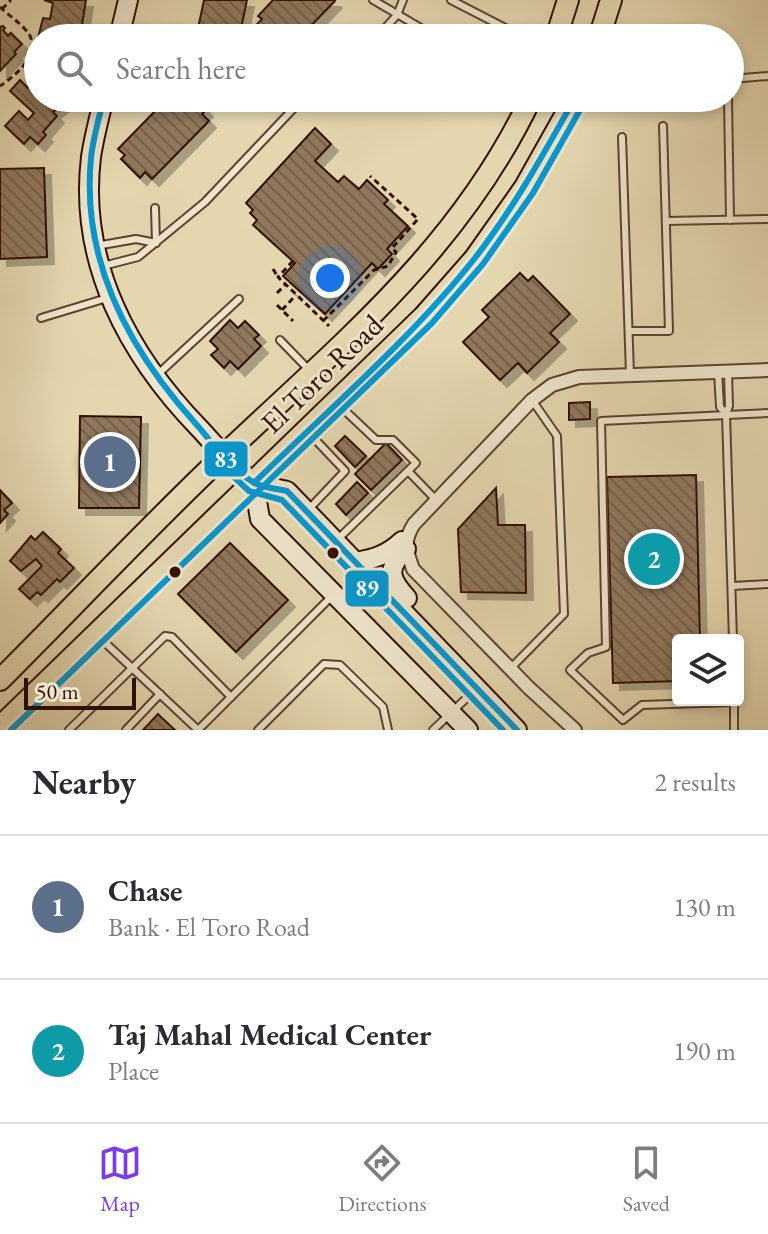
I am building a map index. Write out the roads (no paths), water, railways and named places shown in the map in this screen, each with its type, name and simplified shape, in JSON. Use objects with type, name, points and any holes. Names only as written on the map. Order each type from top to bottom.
[{"type":"main road","points":[[122,24],[128,0]]},
{"type":"main road","points":[[560,24],[568,0]]},
{"type":"main road","points":[[603,24],[611,0]]},
{"type":"main road","points":[[101,112],[91,158],[90,202],[95,246],[110,298],[129,339],[154,377],[254,483],[287,491],[517,730]]},
{"type":"main road","name":"El Toro Road","points":[[0,680],[225,455],[382,305],[471,202],[497,163],[524,112]]},
{"type":"main road","name":"El Toro Road","points":[[4,727],[424,316],[475,258],[525,187],[567,112]]},
{"type":"main road","points":[[254,483],[260,519],[468,730]]},
{"type":"main road","points":[[355,562],[373,560],[406,542]]},
{"type":"main road","points":[[406,542],[392,570],[393,583],[431,627],[435,643]]},
{"type":"street","points":[[575,730],[510,669],[413,569],[406,542],[414,524],[532,400],[552,385],[566,379],[768,370]]},
{"type":"lane","points":[[373,0],[413,24]]},
{"type":"lane","points":[[389,24],[397,15],[403,0]]},
{"type":"lane","points":[[451,0],[497,24]]},
{"type":"lane","points":[[744,78],[768,76]]},
{"type":"lane","points":[[100,267],[138,257],[156,243],[205,202],[290,112]]},
{"type":"lane","points":[[728,112],[730,220]]},
{"type":"lane","points":[[629,331],[669,331],[663,126]]},
{"type":"lane","points":[[622,137],[630,375]]},
{"type":"lane","points":[[155,208],[156,243]]},
{"type":"lane","points":[[666,221],[768,219]]},
{"type":"lane","points":[[95,246],[136,239],[156,243]]},
{"type":"lane","points":[[41,318],[110,298]]},
{"type":"lane","points":[[154,377],[239,299]]},
{"type":"lane","points":[[280,340],[313,373]]},
{"type":"lane","points":[[723,371],[720,407],[726,414],[733,634]]},
{"type":"lane","points":[[510,669],[564,614],[557,436],[532,400]]},
{"type":"lane","points":[[336,542],[416,463],[393,440],[376,440],[337,402]]},
{"type":"lane","points":[[672,704],[642,705],[623,720],[570,670],[588,653],[606,647],[601,421],[768,413]]},
{"type":"lane","points":[[306,511],[345,471],[307,431]]},
{"type":"lane","points":[[408,471],[437,501]]},
{"type":"lane","points":[[732,586],[768,584]]},
{"type":"lane","points":[[96,634],[198,730],[334,593]]},
{"type":"lane","points":[[69,730],[131,667],[169,635],[231,697]]},
{"type":"lane","points":[[258,730],[324,664],[332,663],[340,665],[383,707],[388,730]]},
{"type":"lane","points":[[433,730],[476,689]]},
{"type":"lane","points":[[126,730],[160,694]]},
{"type":"lane","points":[[734,706],[734,730]]},
{"type":"place","name":"Chase","points":[[110,462]]},
{"type":"place","name":"Taj Mahal Medical Center","points":[[654,559]]}]
